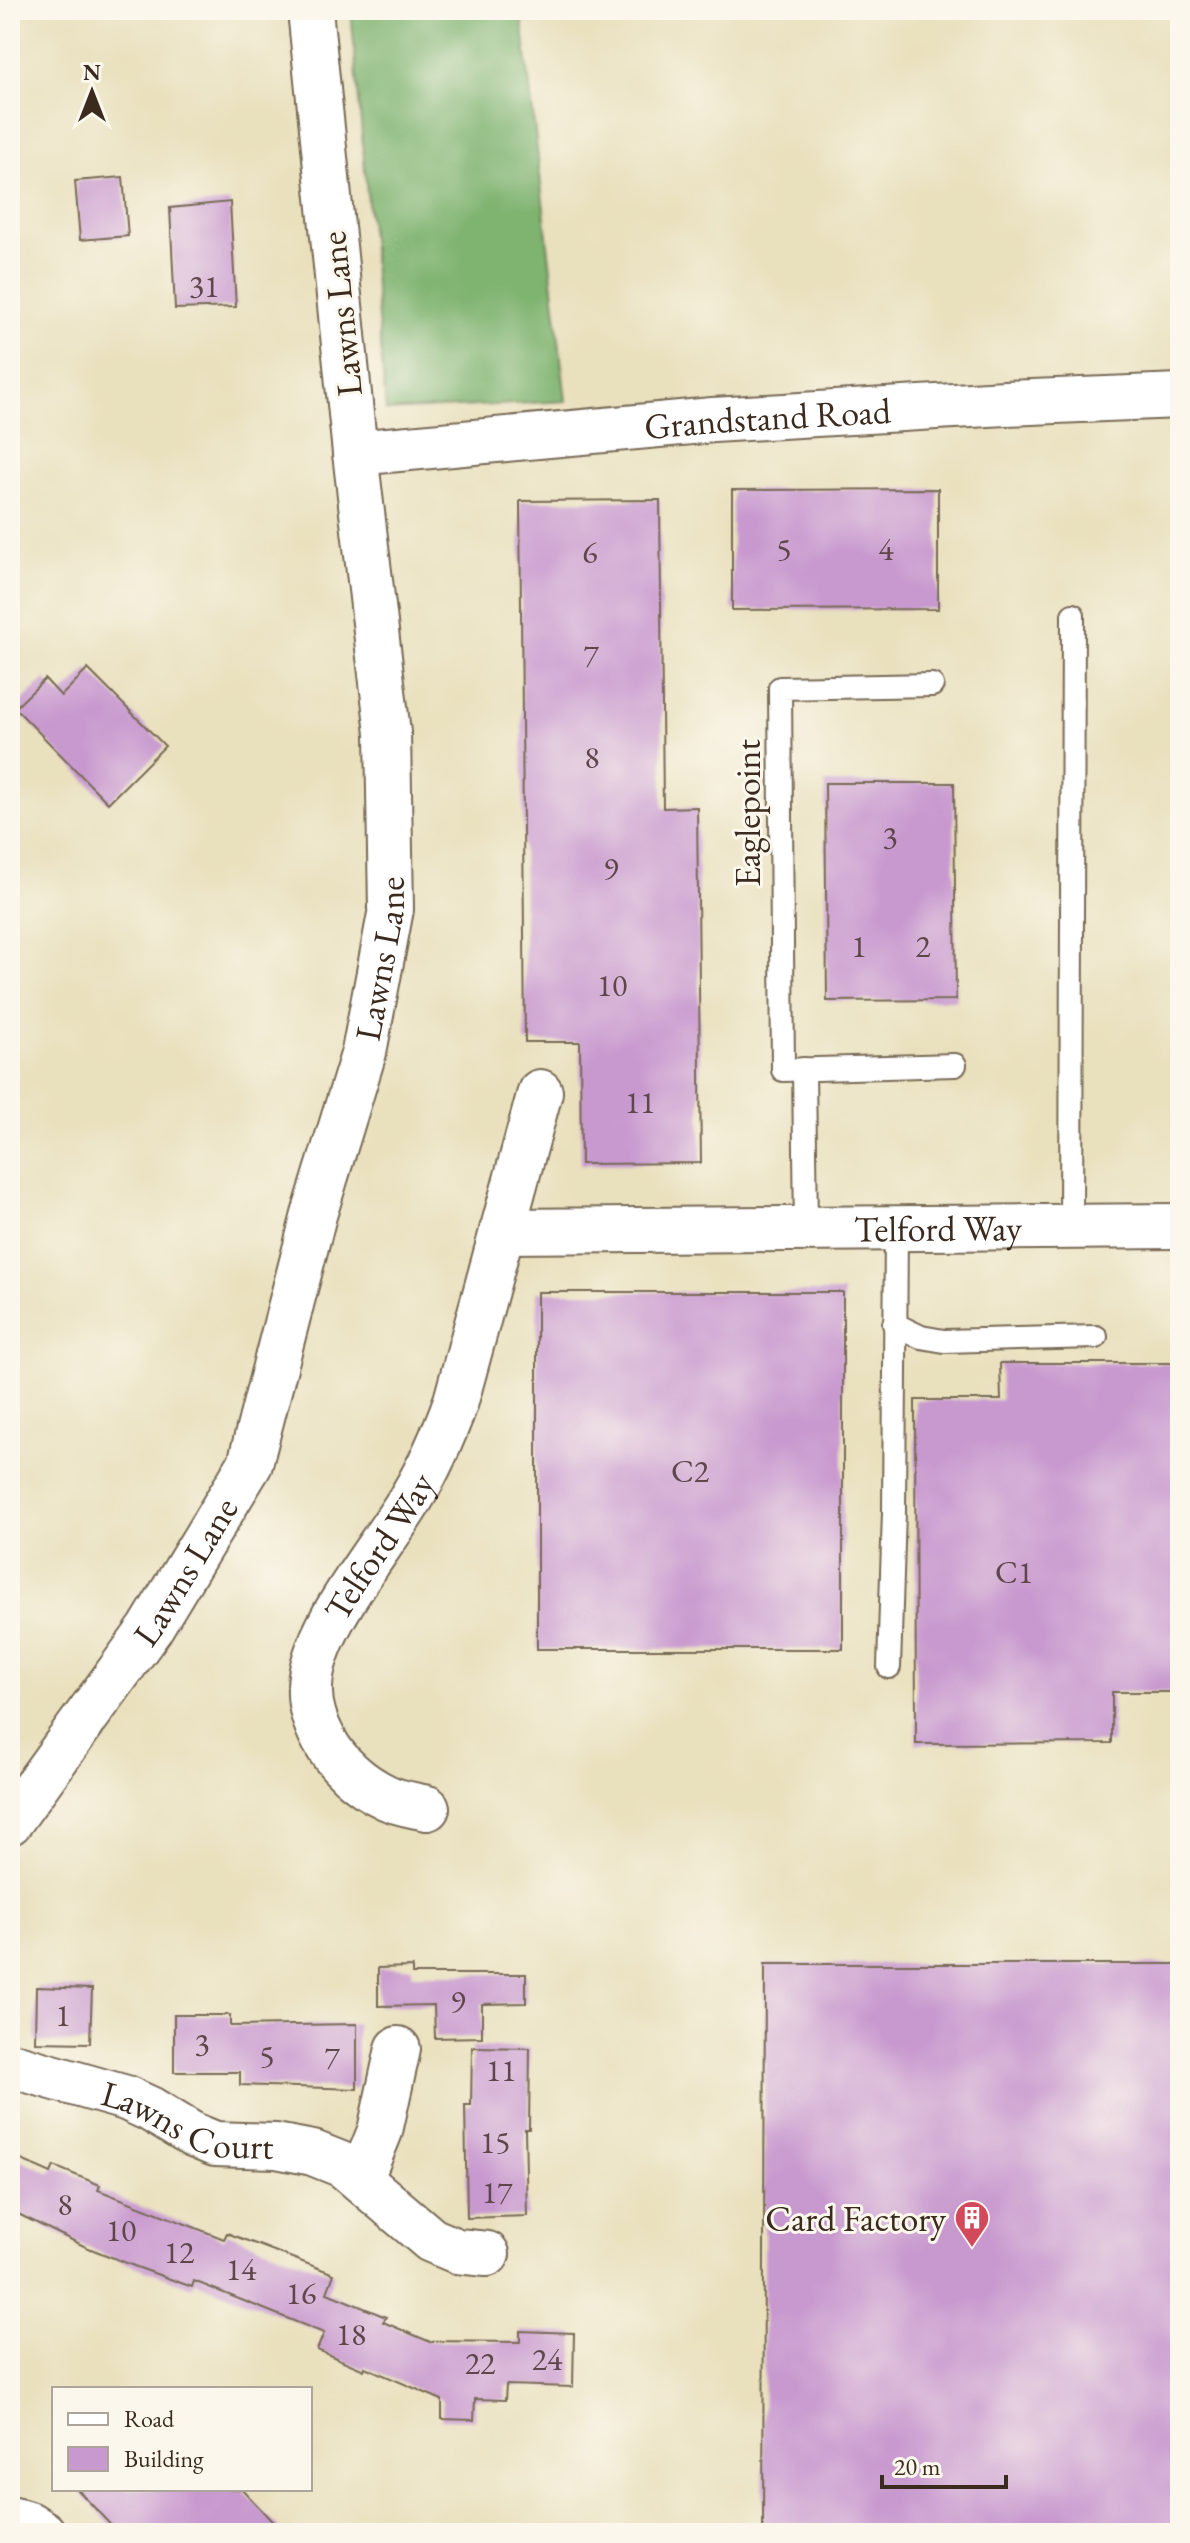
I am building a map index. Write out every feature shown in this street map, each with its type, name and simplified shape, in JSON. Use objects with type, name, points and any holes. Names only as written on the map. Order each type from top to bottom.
[{"type":"street","name":"Lawns Lane","points":[[10,1822],[150,1629],[250,1464],[314,1215],[364,1052],[391,909],[388,733],[355,453],[310,10]]},
{"type":"street","name":"Grandstand Road","points":[[355,453],[713,420],[1180,396]]},
{"type":"street","name":"Telford Way","points":[[427,1808],[386,1798],[356,1778],[333,1756],[316,1726],[310,1688],[316,1653],[334,1618],[439,1449],[456,1401],[540,1092]]},
{"type":"street","name":"Telford Way","points":[[502,1231],[1180,1226]]},
{"type":"street","points":[[361,2178],[380,2131],[398,2049]]},
{"type":"street","name":"Lawns Court","points":[[10,2065],[126,2098],[215,2144],[276,2146],[313,2153],[343,2165],[361,2178],[431,2240],[457,2251],[487,2254]]},
{"type":"street","points":[[10,2519],[29,2524],[43,2533]]},
{"type":"lane","points":[[1071,1227],[1073,615]]},
{"type":"lane","name":"Eaglepoint","points":[[804,1069],[783,1070],[780,688],[932,685]]},
{"type":"lane","points":[[806,1229],[804,1069],[955,1065]]},
{"type":"lane","points":[[889,1667],[894,1512],[896,1229]]},
{"type":"lane","points":[[894,1324],[921,1337],[944,1341],[1096,1337]]},
{"type":"green space","points":[[351,10],[521,10],[566,401],[386,411]]},
{"type":"building","points":[[123,177],[128,236],[80,240],[75,181]]},
{"type":"building","points":[[230,202],[236,307],[175,309],[170,208]]},
{"type":"building","points":[[938,489],[938,609],[732,610],[732,490]]},
{"type":"building","points":[[660,500],[663,808],[697,807],[701,1163],[581,1164],[580,1042],[525,1042],[520,501]]},
{"type":"building","points":[[88,669],[165,746],[108,803],[15,708],[45,679],[61,696]]},
{"type":"building","points":[[825,783],[954,783],[956,1000],[827,1001]]},
{"type":"building","points":[[537,1292],[843,1292],[843,1649],[537,1649]]},
{"type":"building","points":[[1000,1363],[1180,1363],[1180,1692],[1112,1692],[1112,1743],[916,1744],[915,1400],[1001,1400]]},
{"type":"building","name":"Card Factory","points":[[765,1964],[1180,1964],[1180,2533],[763,2533]]},
{"type":"building","points":[[412,1967],[412,1974],[526,1974],[526,2003],[482,2004],[482,2037],[435,2038],[434,2005],[378,2006],[378,1968]]},
{"type":"building","points":[[36,1987],[92,1989],[90,2043],[35,2042]]},
{"type":"building","points":[[174,2015],[230,2015],[230,2026],[357,2024],[357,2089],[240,2085],[240,2072],[174,2072]]},
{"type":"building","points":[[472,2047],[530,2048],[529,2129],[525,2129],[527,2216],[467,2218],[465,2105],[471,2105]]},
{"type":"building","points":[[10,2155],[51,2173],[54,2166],[100,2185],[98,2190],[224,2239],[227,2233],[334,2274],[327,2293],[386,2317],[383,2322],[428,2341],[520,2342],[520,2331],[574,2333],[573,2387],[506,2385],[505,2400],[475,2399],[474,2420],[442,2419],[442,2400],[317,2350],[324,2333],[194,2281],[192,2287],[134,2266],[86,2247],[10,2210]]},
{"type":"building","points":[[79,2491],[244,2491],[283,2533],[118,2533]]},
{"type":"place","name":"Card Factory","points":[[972,2249]]}]
